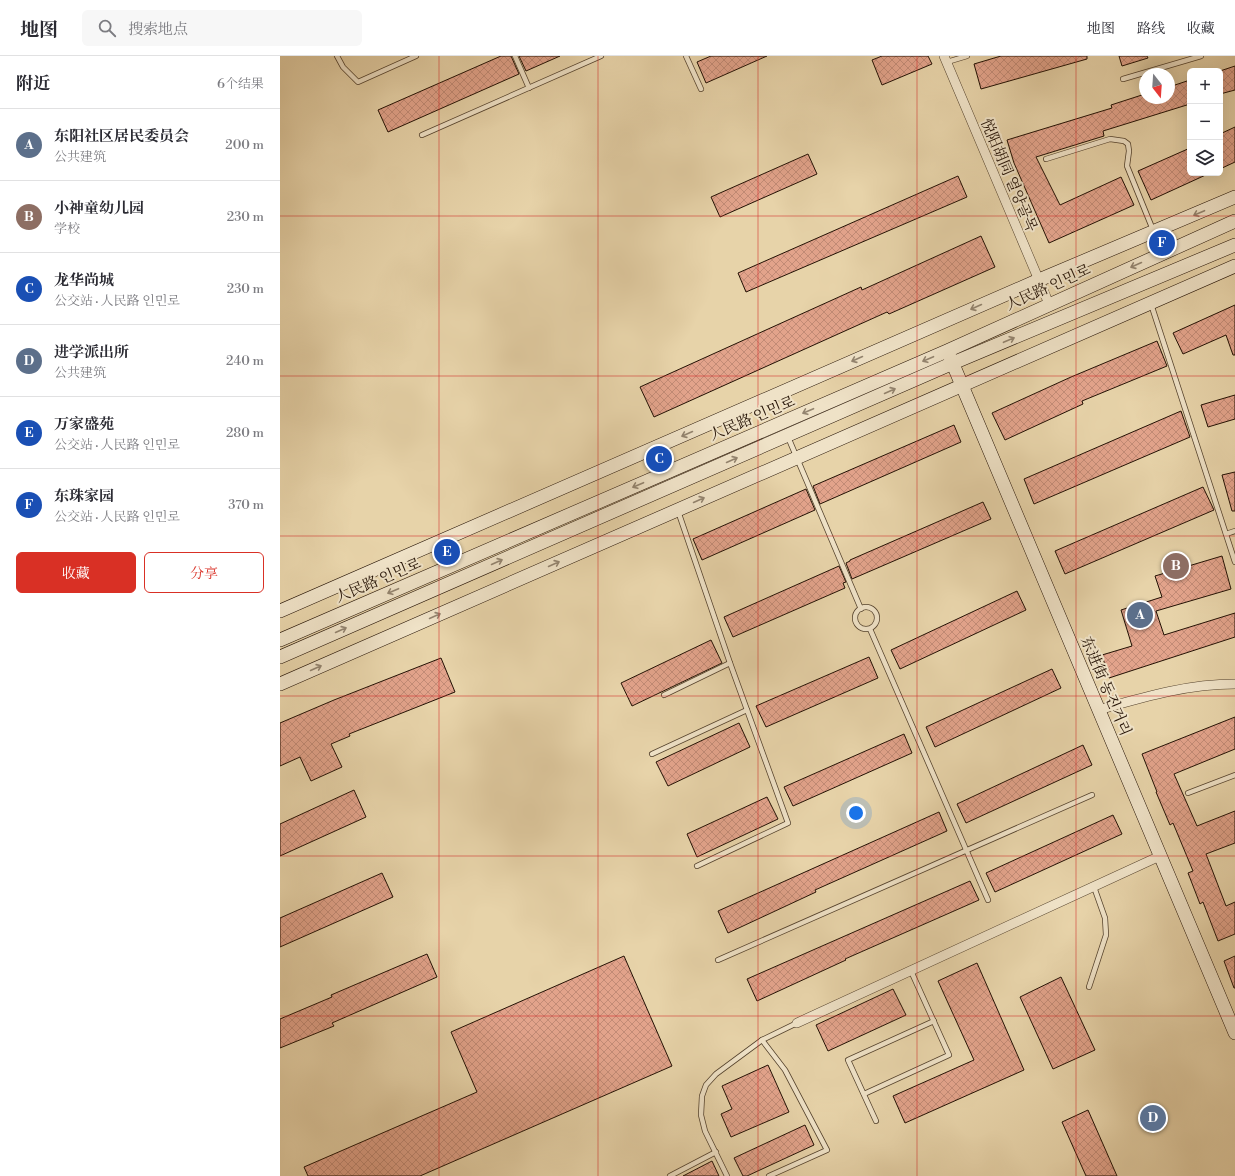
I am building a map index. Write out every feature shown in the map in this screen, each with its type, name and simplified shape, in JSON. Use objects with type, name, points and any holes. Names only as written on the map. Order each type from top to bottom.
[{"type":"street","name":"悦阳胡同 열양골목","points":[[946,59],[1049,304]]},
{"type":"street","points":[[280,611],[1038,280],[1235,197]]},
{"type":"street","name":"人民路 인민로","points":[[280,640],[947,351],[1235,221]]},
{"type":"street","name":"人民路 인민로","points":[[280,657],[953,363],[1235,245]]},
{"type":"street","points":[[280,684],[1235,266]]},
{"type":"street","points":[[1179,268],[1188,286]]},
{"type":"street","name":"东进街 동진거리","points":[[947,351],[1235,1033]]},
{"type":"street","points":[[1098,710],[1181,688],[1206,684],[1235,684]]},
{"type":"street","points":[[797,1023],[1160,856]]},
{"type":"lane","points":[[337,56],[343,66],[358,82],[416,56]]},
{"type":"lane","points":[[515,56],[529,88]]},
{"type":"lane","points":[[422,135],[602,56]]},
{"type":"lane","points":[[686,56],[701,89]]},
{"type":"lane","points":[[946,59],[967,56]]},
{"type":"lane","points":[[1123,78],[1201,56]]},
{"type":"lane","points":[[1046,159],[1110,139],[1124,140],[1128,144],[1129,151],[1127,166],[1154,232]]},
{"type":"lane","points":[[1150,303],[1235,562]]},
{"type":"lane","points":[[787,436],[861,609]]},
{"type":"lane","points":[[677,510],[788,823],[697,866]]},
{"type":"lane","points":[[1226,534],[1235,531]]},
{"type":"lane","points":[[871,608],[876,614],[876,624],[870,629],[859,627],[855,621],[856,614],[861,609],[871,608]]},
{"type":"lane","points":[[870,629],[988,900]]},
{"type":"lane","points":[[664,695],[730,663]]},
{"type":"lane","points":[[652,754],[747,710]]},
{"type":"lane","points":[[1188,793],[1235,775]]},
{"type":"lane","points":[[718,960],[1092,795]]},
{"type":"lane","points":[[1090,987],[1106,935],[1105,918],[1094,887]]},
{"type":"lane","points":[[864,1094],[949,1055],[911,970]]},
{"type":"lane","points":[[876,1121],[848,1060],[934,1021]]},
{"type":"lane","points":[[727,1176],[705,1131],[700,1115],[702,1096],[706,1085],[716,1074],[762,1040],[797,1023]]},
{"type":"lane","points":[[762,1040],[785,1070],[827,1150],[769,1176]]},
{"type":"lane","points":[[670,1176],[716,1152]]},
{"type":"building","points":[[501,56],[511,56],[519,74],[388,132],[378,110]]},
{"type":"building","points":[[519,56],[560,56],[526,71]]},
{"type":"building","points":[[711,56],[767,56],[706,83],[697,62]]},
{"type":"building","points":[[882,56],[928,56],[932,64],[882,85],[872,60]]},
{"type":"building","points":[[1001,56],[1087,56],[1087,59],[981,89],[974,64]]},
{"type":"building","points":[[1119,56],[1147,56],[1148,58],[1122,66]]},
{"type":"building","points":[[1235,66],[1235,90],[1223,93],[1223,70]]},
{"type":"building","points":[[1187,81],[1187,105],[1103,131],[1104,136],[1036,157],[1060,205],[1121,177],[1134,205],[1049,243],[1014,163],[1007,140],[1112,108],[1111,105],[1139,96],[1139,104],[1175,104],[1175,85]]},
{"type":"building","points":[[1235,127],[1235,162],[1223,168],[1223,140],[1223,133]]},
{"type":"building","points":[[1187,149],[1187,176],[1203,176],[1151,200],[1138,171]]},
{"type":"building","points":[[808,154],[817,174],[720,217],[711,197]]},
{"type":"building","points":[[958,176],[967,197],[746,292],[738,273]]},
{"type":"building","points":[[981,236],[995,267],[889,314],[887,312],[654,417],[640,387],[861,287],[862,290]]},
{"type":"building","points":[[1235,305],[1235,355],[1233,355],[1226,335],[1183,354],[1173,333]]},
{"type":"building","points":[[1157,341],[1167,366],[1082,401],[1083,404],[1005,440],[992,413],[1071,377]]},
{"type":"building","points":[[1235,395],[1235,419],[1208,427],[1201,405]]},
{"type":"building","points":[[1181,411],[1190,437],[1034,504],[1024,479]]},
{"type":"building","points":[[954,425],[961,442],[820,504],[813,486]]},
{"type":"building","points":[[1235,472],[1235,511],[1232,511],[1222,475]]},
{"type":"building","points":[[1203,487],[1214,510],[1065,574],[1055,551]]},
{"type":"building","points":[[806,489],[815,510],[702,560],[693,539]]},
{"type":"building","points":[[983,502],[991,519],[852,579],[846,563],[850,560]]},
{"type":"building","points":[[1222,556],[1231,589],[1156,611],[1164,635],[1235,613],[1235,637],[1109,678],[1102,655],[1132,646],[1121,610],[1162,597],[1155,576]]},
{"type":"building","points":[[839,566],[846,582],[843,583],[845,588],[733,637],[724,617]]},
{"type":"building","points":[[1017,591],[1026,610],[900,669],[891,650]]},
{"type":"building","points":[[711,640],[722,663],[632,706],[621,683]]},
{"type":"building","points":[[869,657],[878,678],[766,727],[756,706]]},
{"type":"building","points":[[441,658],[455,692],[349,734],[350,736],[331,744],[342,767],[311,781],[300,757],[280,766],[280,723]]},
{"type":"building","points":[[1052,669],[1061,688],[935,747],[926,727]]},
{"type":"building","points":[[1235,717],[1235,749],[1174,774],[1197,826],[1235,811],[1235,843],[1206,854],[1226,906],[1235,902],[1235,934],[1218,941],[1203,902],[1200,904],[1188,873],[1193,871],[1173,823],[1170,825],[1142,754]]},
{"type":"building","points":[[739,723],[750,747],[668,786],[656,762]]},
{"type":"building","points":[[904,734],[912,753],[793,806],[784,787]]},
{"type":"building","points":[[1083,745],[1092,765],[966,823],[957,804]]},
{"type":"building","points":[[354,790],[366,817],[280,856],[280,824]]},
{"type":"building","points":[[767,797],[778,819],[697,857],[687,834]]},
{"type":"building","points":[[939,812],[947,831],[815,890],[816,892],[728,933],[718,911]]},
{"type":"building","points":[[1113,815],[1122,834],[995,892],[986,873]]},
{"type":"building","points":[[382,873],[393,897],[280,947],[280,918]]},
{"type":"building","points":[[970,881],[979,900],[845,959],[846,960],[757,1001],[747,979]]},
{"type":"building","points":[[427,954],[437,977],[332,1023],[334,1026],[280,1048],[280,1019],[332,997],[331,995]]},
{"type":"building","points":[[624,956],[672,1066],[420,1176],[308,1176],[304,1167],[477,1092],[451,1032]]},
{"type":"building","points":[[1235,956],[1235,988],[1234,988],[1224,961]]},
{"type":"building","points":[[977,963],[1024,1070],[905,1123],[893,1096],[974,1060],[938,981]]},
{"type":"building","points":[[1061,977],[1095,1050],[1053,1069],[1020,997]]},
{"type":"building","points":[[893,989],[906,1015],[828,1051],[816,1025]]},
{"type":"building","points":[[768,1065],[789,1112],[731,1137],[721,1114],[732,1109],[722,1086]]},
{"type":"building","points":[[1088,1110],[1117,1176],[1086,1176],[1062,1122]]},
{"type":"building","points":[[805,1125],[814,1145],[747,1176],[743,1176],[734,1158]]},
{"type":"building","points":[[712,1161],[719,1176],[683,1176]]},
{"type":"place","name":"东珠家园","points":[[1162,243]]},
{"type":"place","name":"龙华尚城","points":[[659,459]]},
{"type":"place","name":"万家盛苑","points":[[447,552]]},
{"type":"place","name":"小神童幼儿园","points":[[1176,566]]},
{"type":"place","name":"东阳社区居民委员会","points":[[1140,615]]},
{"type":"place","name":"进学派出所","points":[[1153,1118]]}]
